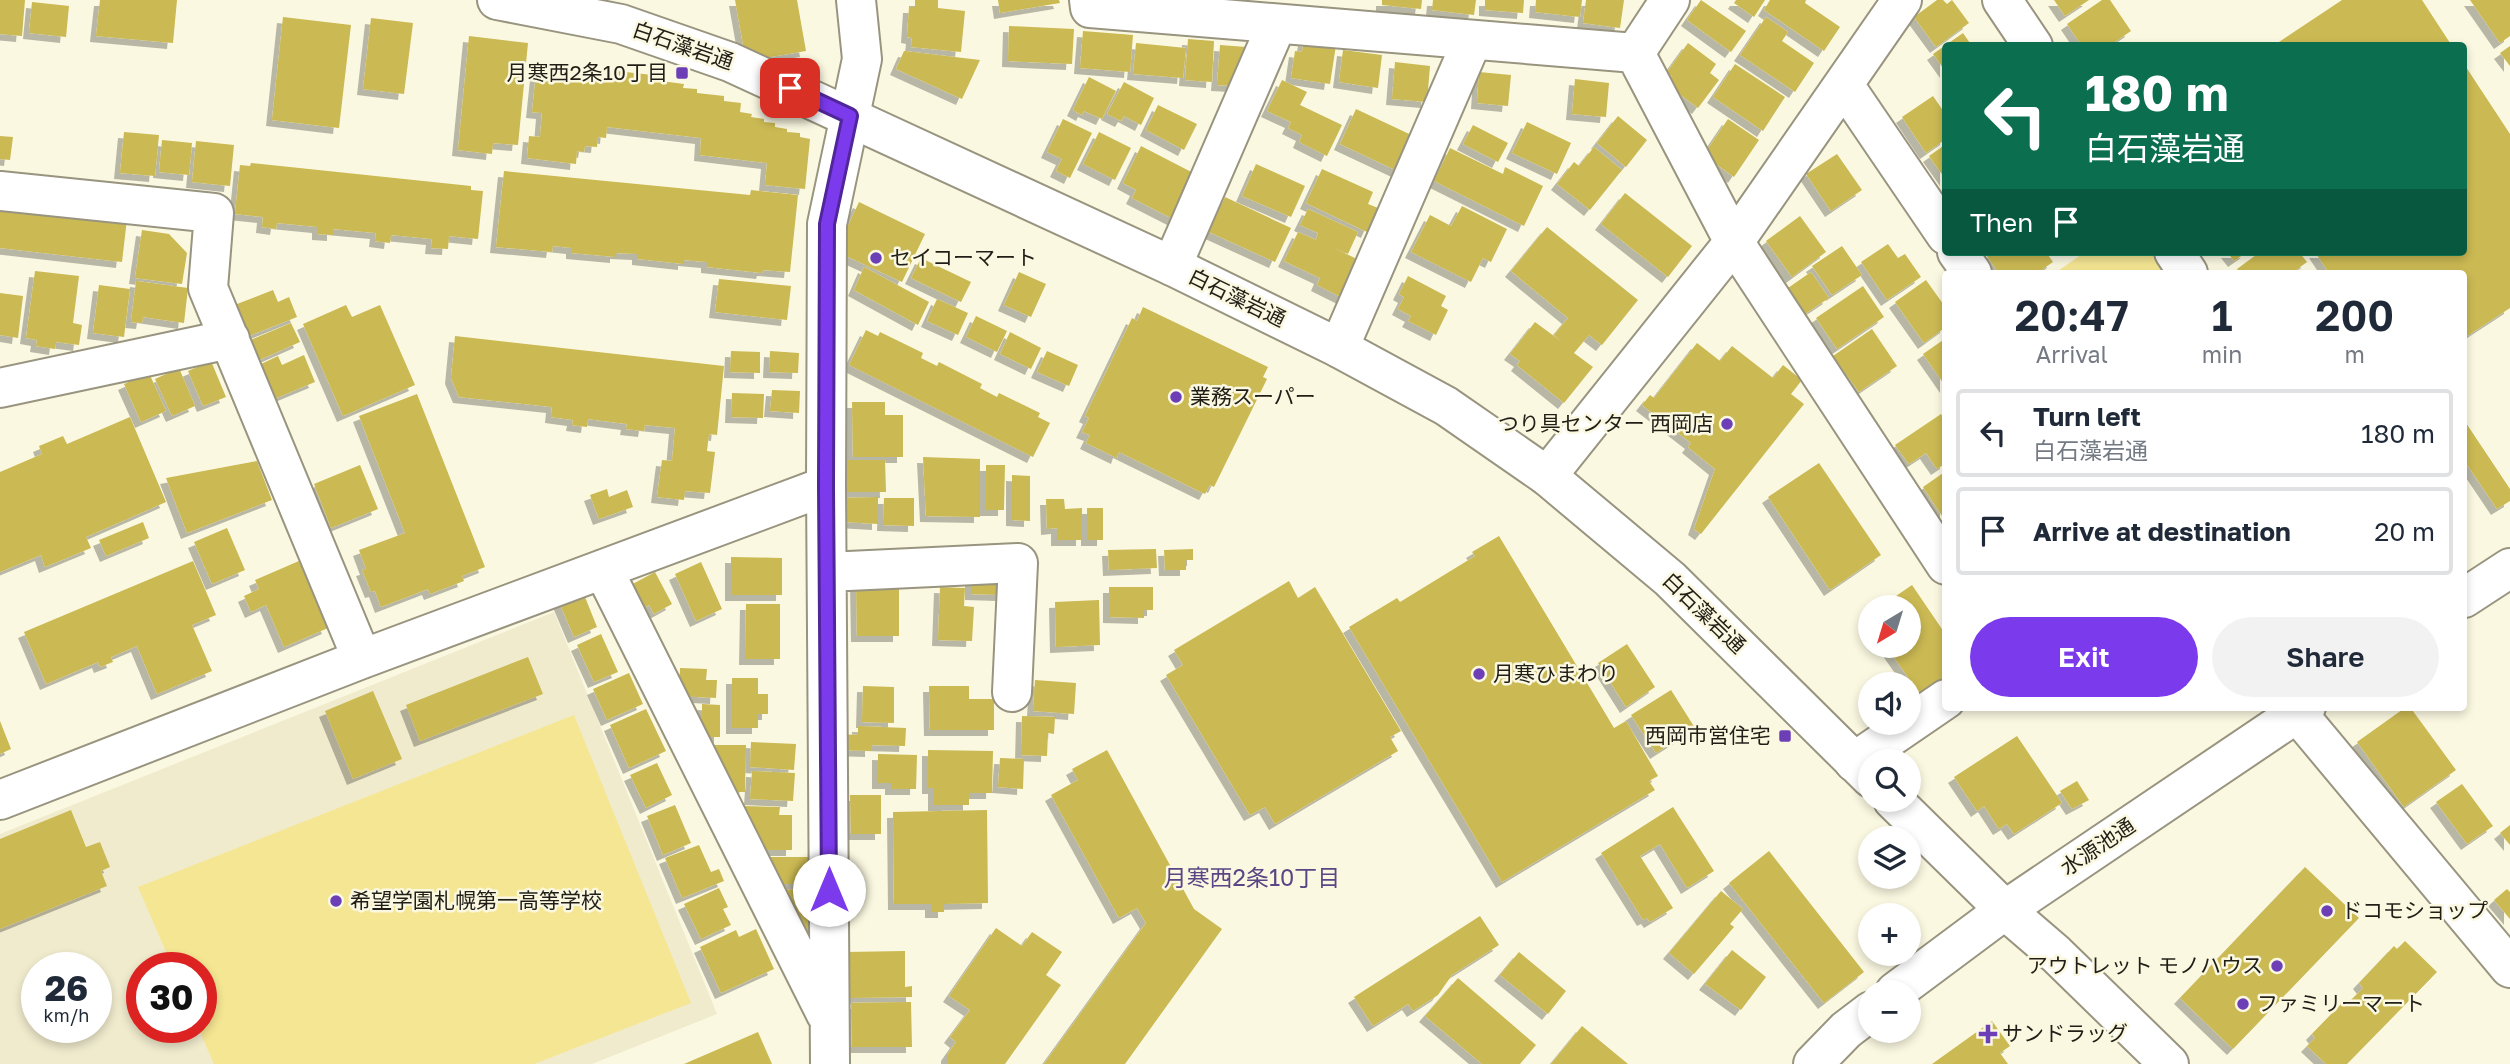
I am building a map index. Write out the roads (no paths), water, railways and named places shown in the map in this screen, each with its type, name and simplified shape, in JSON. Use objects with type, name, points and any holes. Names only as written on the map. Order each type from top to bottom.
[{"type":"street","name":"白石藻岩通","points":[[497,0],[622,12],[1172,266],[1339,348],[1446,405],[1547,476],[1670,579],[1858,765]]},
{"type":"street","points":[[830,1064],[827,224],[862,59],[856,0]]},
{"type":"street","points":[[1089,0],[1090,8],[1277,24],[1359,15],[1472,41],[1636,53]]},
{"type":"street","points":[[1636,53],[1670,0]]},
{"type":"street","points":[[1547,476],[1734,242],[1902,0]]},
{"type":"street","points":[[2002,0],[2030,42]]},
{"type":"street","points":[[1172,266],[1277,24]]},
{"type":"street","points":[[1339,348],[1472,41]]},
{"type":"street","points":[[1636,53],[1734,242],[1942,559]]},
{"type":"street","points":[[1844,85],[1942,230]]},
{"type":"street","points":[[0,191],[214,213],[208,288],[362,659]]},
{"type":"street","points":[[0,388],[230,339]]},
{"type":"street","points":[[0,800],[362,659],[826,486]]},
{"type":"street","points":[[827,572],[1018,563],[1012,692]]},
{"type":"street","points":[[2467,596],[2510,568]]},
{"type":"street","points":[[603,569],[830,1022]]},
{"type":"street","points":[[1888,749],[1942,702]]},
{"type":"street","name":"水源池通","points":[[1911,980],[2005,910],[2301,711]]},
{"type":"street","points":[[2303,711],[2510,968]]},
{"type":"street","points":[[1905,812],[2169,1064]]},
{"type":"street","points":[[1813,1064],[1858,1021]]},
{"type":"place","name":"月寒西2条10丁目","points":[[682,73]]},
{"type":"place","name":"セイコーマート","points":[[876,258]]},
{"type":"place","name":"業務スーパー","points":[[1176,397]]},
{"type":"place","name":"つり具センター 西岡店","points":[[1727,424]]},
{"type":"place","name":"月寒ひまわり","points":[[1479,674]]},
{"type":"place","name":"西岡市営住宅","points":[[1785,736]]},
{"type":"place","name":"希望学園札幌第一高等学校","points":[[336,901]]},
{"type":"place","name":"ドコモショップ","points":[[2327,911]]},
{"type":"place","name":"アウトレット モノハウス","points":[[2277,966]]},
{"type":"place","name":"ファミリーマート","points":[[2243,1004]]},
{"type":"place","name":"サンドラッグ","points":[[1988,1034]]},
{"type":"district","name":"月寒西2条10丁目","points":[[1252,878]]}]
